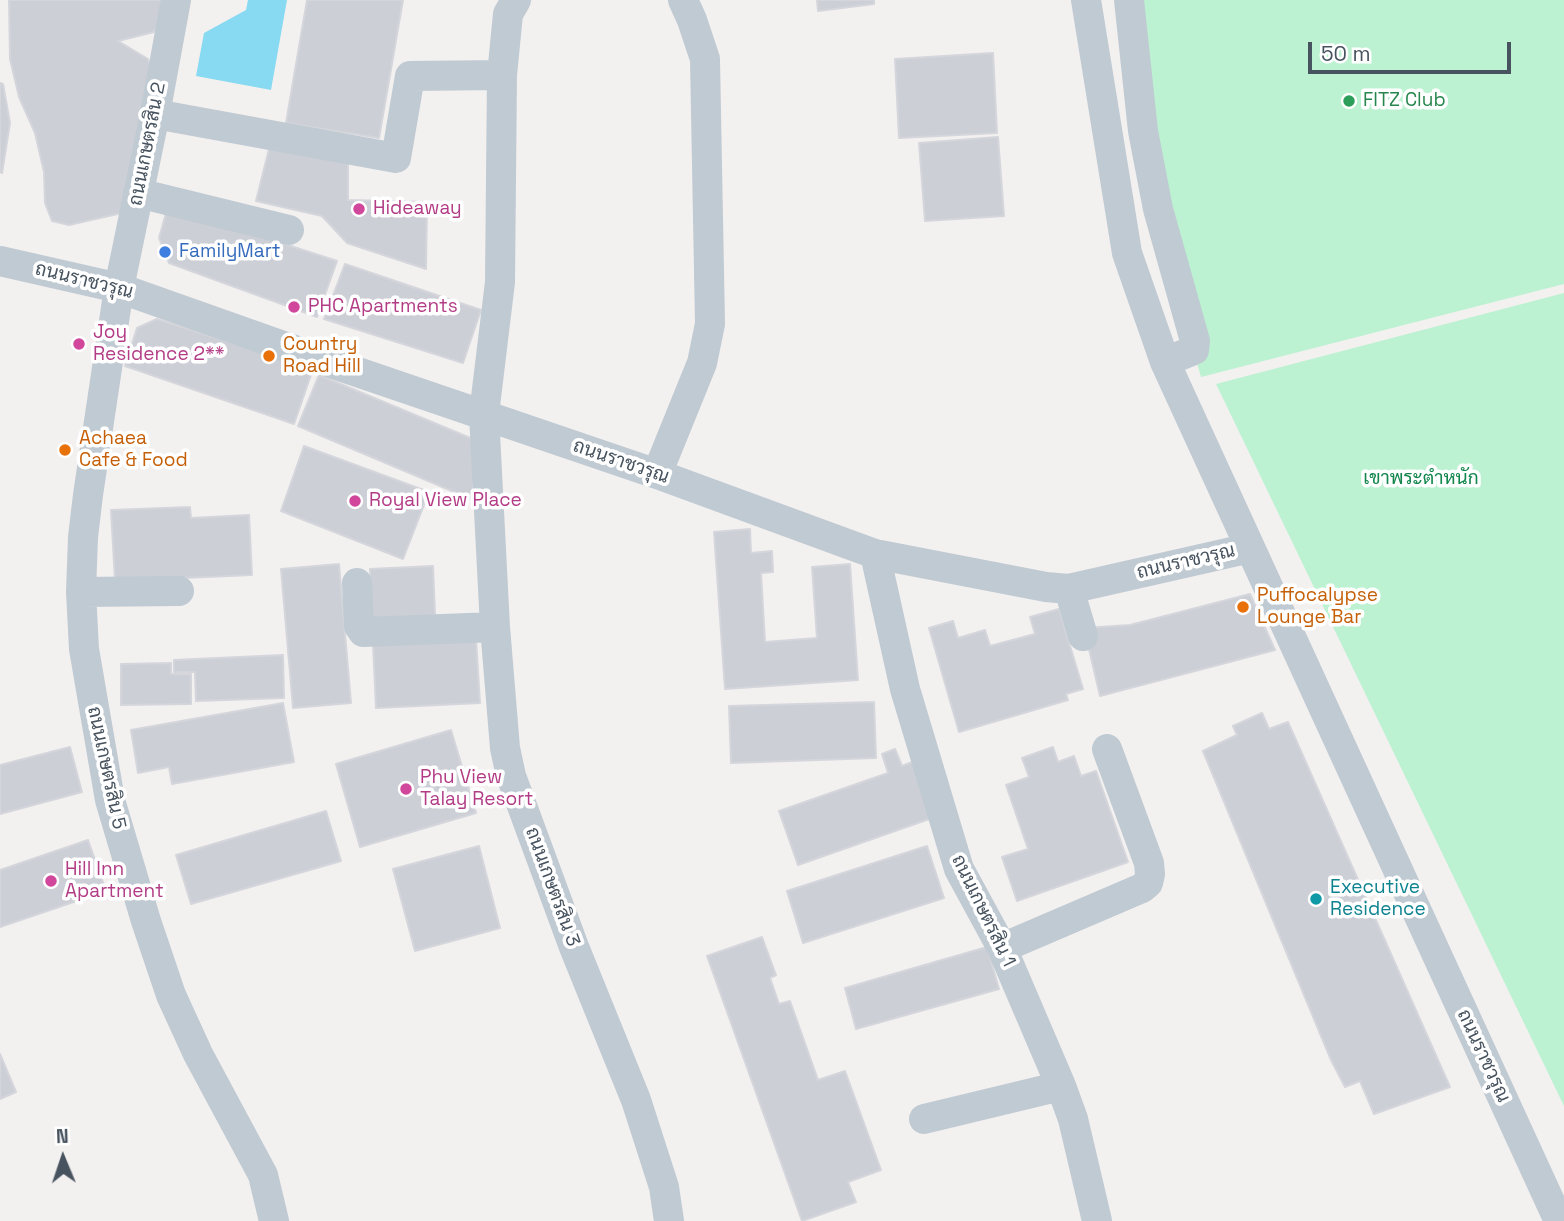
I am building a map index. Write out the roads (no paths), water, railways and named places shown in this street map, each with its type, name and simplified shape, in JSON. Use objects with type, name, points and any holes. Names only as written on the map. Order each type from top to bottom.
[{"type":"street","name":"ถนนเกษตรสิน 2","points":[[119,288],[176,0]]},
{"type":"street","name":"ถนนเกษตรสิน 3","points":[[516,0],[508,14],[502,75],[500,282],[484,414],[501,716],[511,776],[574,947],[636,1100],[664,1187],[669,1221]]},
{"type":"street","points":[[657,474],[702,363],[710,324],[705,59],[682,0]]},
{"type":"street","name":"ถนนราชวรุณ","points":[[1086,0],[1127,253],[1165,362],[1559,1221]]},
{"type":"street","points":[[1129,0],[1143,131],[1158,209],[1195,341],[1194,350],[1165,362]]},
{"type":"street","points":[[155,114],[396,158],[410,76],[502,75]]},
{"type":"street","points":[[138,193],[289,230]]},
{"type":"street","name":"ถนนราชวรุณ","points":[[0,261],[119,288],[657,474],[875,554],[1046,587],[1069,589],[1250,548]]},
{"type":"street","name":"ถนนเกษตรสิน 5","points":[[119,288],[86,509],[81,592],[84,649],[110,800],[146,921],[171,995],[198,1054],[263,1175],[274,1221]]},
{"type":"street","name":"ถนนเกษตรสิน 1","points":[[875,554],[905,689],[959,869],[1002,948],[1061,1086],[1073,1119],[1097,1221]]},
{"type":"street","points":[[357,583],[359,626],[363,632],[495,626]]},
{"type":"street","points":[[1069,589],[1083,636]]},
{"type":"street","points":[[81,592],[179,590]]},
{"type":"street","points":[[1002,948],[1142,888],[1148,883],[1149,863],[1107,749]]},
{"type":"street","points":[[924,1119],[1061,1086]]},
{"type":"water","points":[[248,0],[287,0],[271,90],[196,76],[204,33],[246,10]]},
{"type":"place","name":"FITZ Club","points":[[1349,101]]},
{"type":"place","name":"Hideaway","points":[[359,209]]},
{"type":"place","name":"FamilyMart","points":[[165,252]]},
{"type":"place","name":"PHC Apartments","points":[[294,307]]},
{"type":"place","name":"Joy Residence 2**","points":[[79,344]]},
{"type":"place","name":"Country Road Hill","points":[[269,356]]},
{"type":"place","name":"Achaea Cafe & Food","points":[[65,450]]},
{"type":"place","name":"Royal View Place","points":[[355,501]]},
{"type":"place","name":"Puffocalypse Lounge Bar","points":[[1243,607]]},
{"type":"place","name":"Phu View Talay Resort","points":[[406,789]]},
{"type":"place","name":"Hill Inn Apartment","points":[[51,881]]},
{"type":"place","name":"Executive Residence","points":[[1316,899]]},
{"type":"park label","name":"เขาพระตำหนัก","points":[[1421,479]]}]
